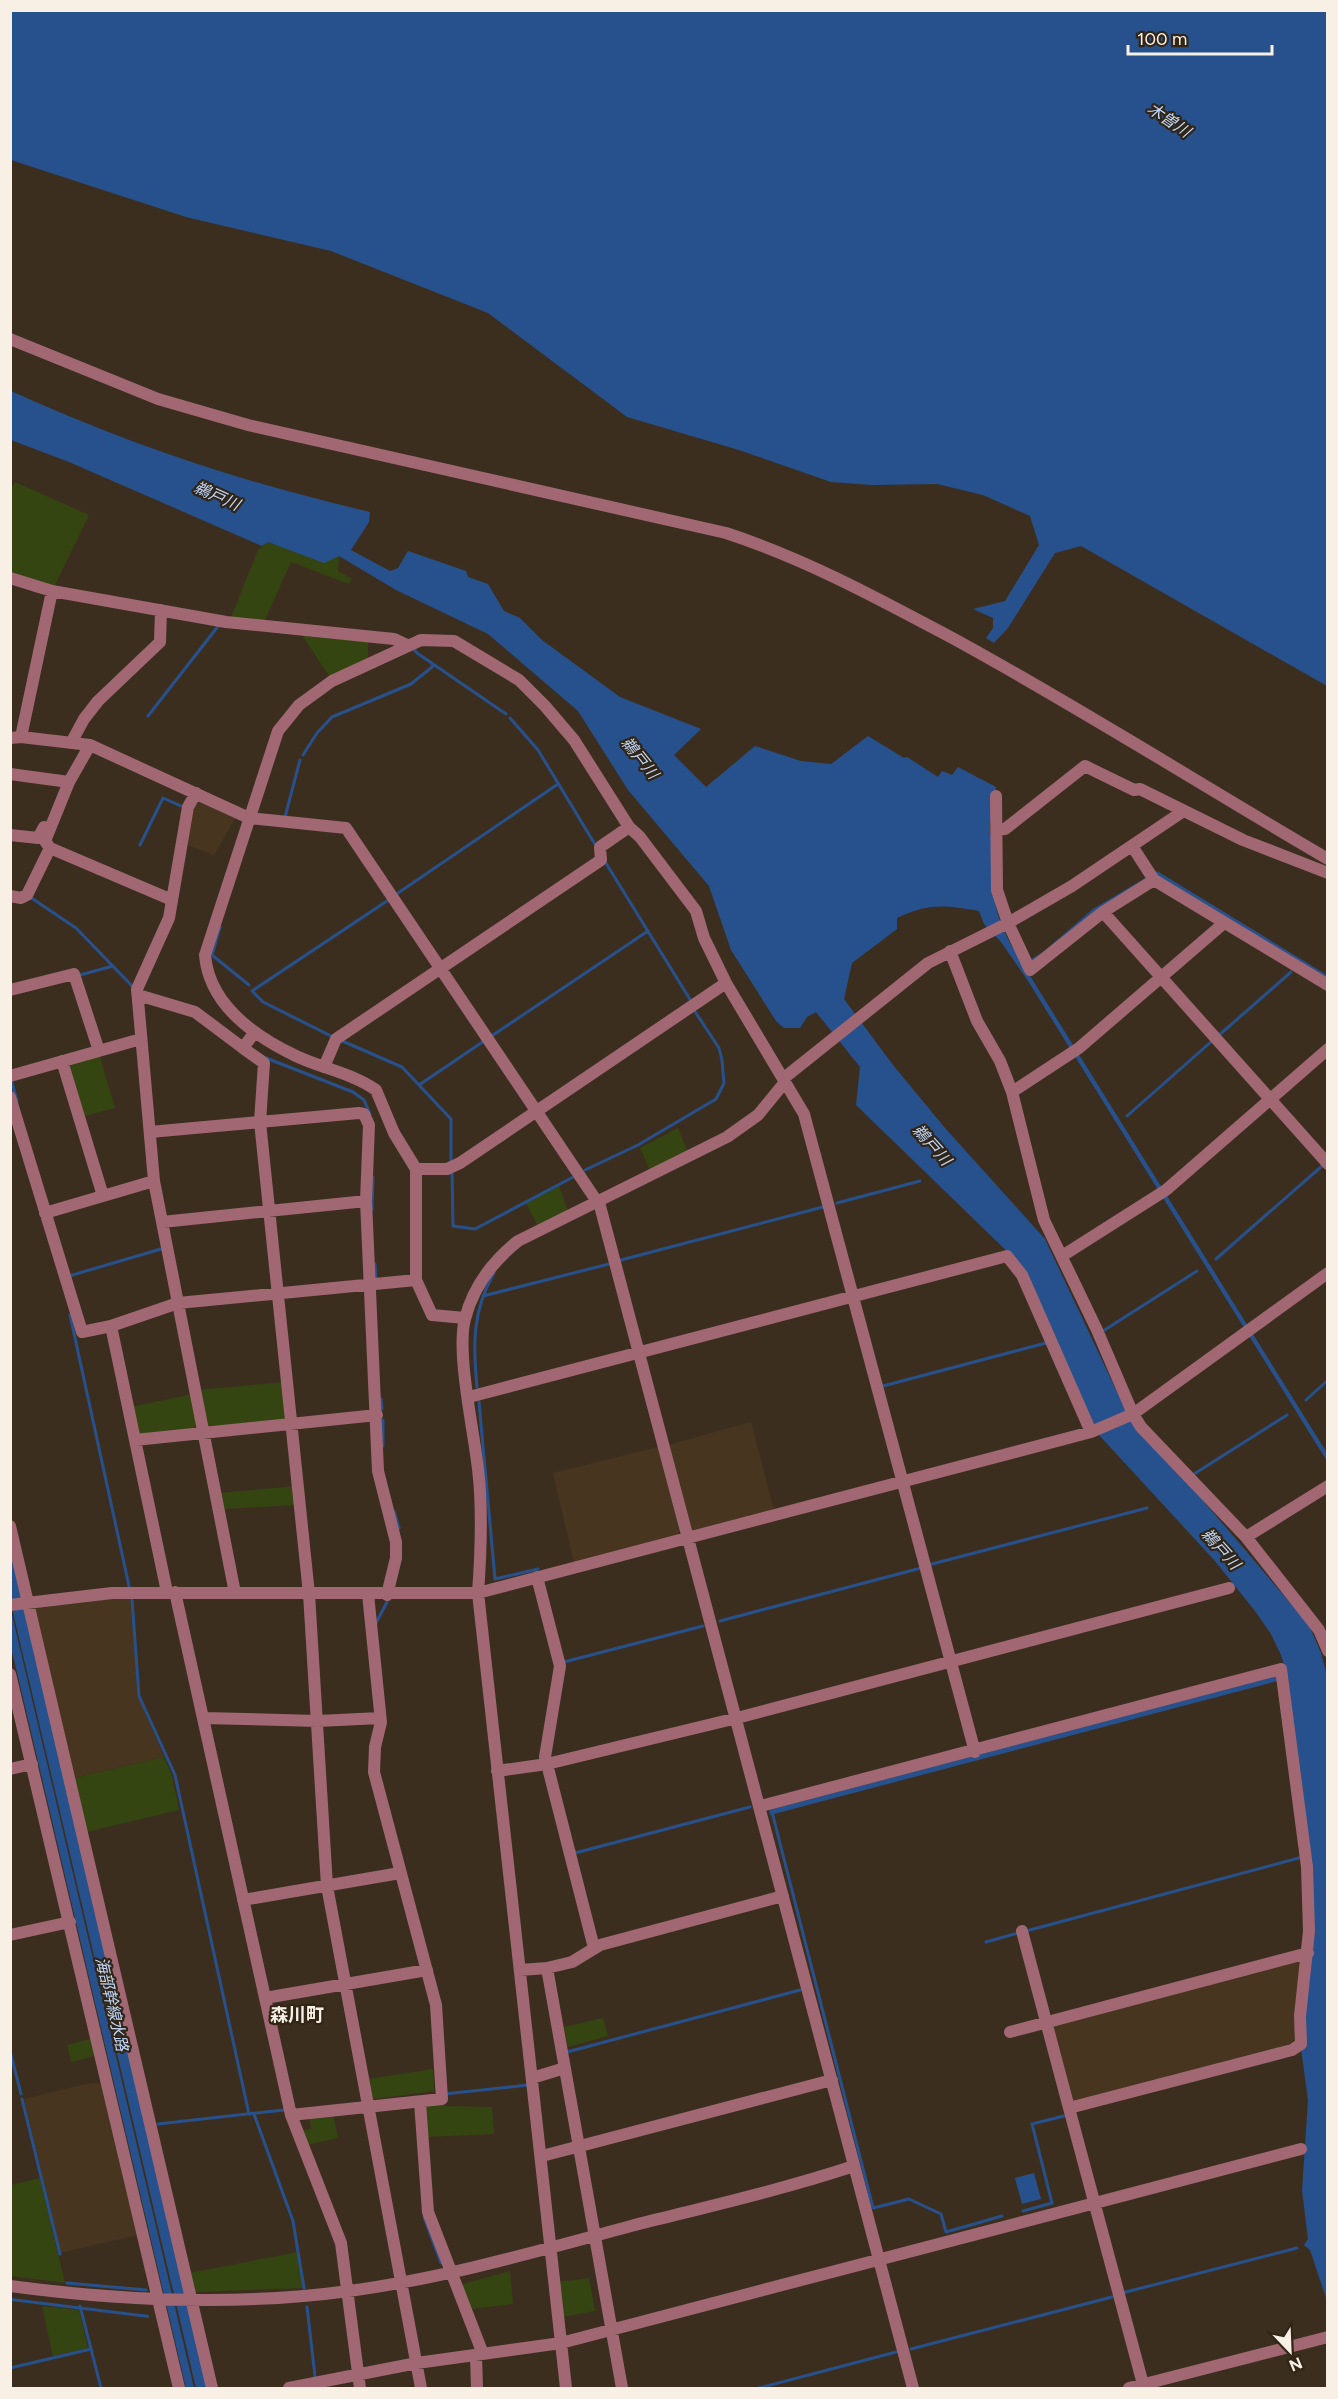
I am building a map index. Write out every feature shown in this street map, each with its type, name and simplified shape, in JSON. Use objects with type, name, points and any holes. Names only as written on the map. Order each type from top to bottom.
[{"type":"street","points":[[10,339],[158,399],[248,425],[726,533],[771,548],[834,576],[1008,669],[1328,859]]},
{"type":"street","points":[[10,578],[52,591],[238,624],[394,639],[407,645]]},
{"type":"street","points":[[52,591],[16,738],[90,745],[249,818],[346,828],[597,1200],[737,1718],[913,2388]]},
{"type":"street","points":[[71,743],[84,719],[98,701],[160,642],[161,610]]},
{"type":"street","points":[[465,1318],[432,1316],[416,1280],[416,1169],[394,1133],[376,1090],[297,1056],[254,1033],[223,1003],[214,989],[205,955],[278,731],[299,705],[332,681],[421,640],[454,641],[519,680],[574,740],[629,827],[640,837],[696,911],[704,938],[726,983],[784,1080],[809,1128],[975,1752]]},
{"type":"street","points":[[10,835],[38,838],[90,745]]},
{"type":"street","points":[[997,830],[1005,829],[1085,766],[1134,790],[1140,789],[1182,812],[1196,816],[1243,840],[1328,873]]},
{"type":"street","points":[[10,774],[68,785]]},
{"type":"street","points":[[68,785],[45,841],[50,848],[172,900]]},
{"type":"street","points":[[196,793],[188,807],[169,918],[137,989],[154,1181],[236,1593]]},
{"type":"street","points":[[996,796],[997,890],[1007,924],[1030,970],[1151,876]]},
{"type":"street","points":[[566,2388],[478,1593],[481,1506],[462,1333],[465,1318],[476,1290],[500,1256],[528,1235],[745,1126],[758,1115],[784,1080],[928,963],[1007,924],[1182,812]]},
{"type":"street","points":[[324,1067],[336,1039],[601,860],[600,847],[629,827]]},
{"type":"street","points":[[1132,846],[1151,876],[1328,985]]},
{"type":"street","points":[[10,896],[21,898],[27,895],[50,848]]},
{"type":"street","points":[[1103,912],[1328,1164]]},
{"type":"street","points":[[1012,1092],[1075,1052],[1224,923]]},
{"type":"street","points":[[950,951],[977,1021],[1000,1061],[1012,1092],[1037,1202],[1132,1414],[1141,1427],[1246,1537],[1319,1630],[1328,1651]]},
{"type":"street","points":[[10,990],[74,974],[99,1051]]},
{"type":"street","points":[[416,1169],[452,1167],[726,983]]},
{"type":"street","points":[[138,995],[195,1012],[264,1063],[260,1122],[309,1594],[327,1886],[422,2388]]},
{"type":"street","points":[[243,1048],[254,1033]]},
{"type":"street","points":[[10,1076],[141,1039]]},
{"type":"street","points":[[1062,1256],[1162,1193],[1328,1050]]},
{"type":"street","points":[[62,1061],[103,1196]]},
{"type":"street","points":[[10,1097],[82,1332],[111,1326],[178,1303],[416,1280]]},
{"type":"street","points":[[150,1131],[364,1114],[369,1125],[366,1201],[378,1471],[396,1542],[396,1558],[387,1594]]},
{"type":"street","points":[[45,1213],[154,1181]]},
{"type":"street","points":[[162,1222],[366,1201]]},
{"type":"street","points":[[469,1397],[1007,1256],[1022,1275],[1091,1432]]},
{"type":"street","points":[[10,1605],[112,1593],[478,1593],[1091,1432],[1132,1414],[1328,1274]]},
{"type":"street","points":[[111,1326],[171,1592],[204,1718],[291,2115],[341,2244],[359,2382]]},
{"type":"street","points":[[135,1440],[377,1416]]},
{"type":"street","points":[[1246,1537],[1328,1486]]},
{"type":"street","points":[[10,1526],[212,2388]]},
{"type":"street","points":[[537,1577],[560,1666],[545,1757],[594,1948]]},
{"type":"street","points":[[497,1771],[547,1764],[737,1718],[1229,1588]]},
{"type":"street","points":[[291,2115],[442,2099],[438,2017],[375,1772],[380,1718],[368,1594]]},
{"type":"street","points":[[760,1806],[975,1752],[1281,1669],[1307,1867],[1308,1953],[1300,2016],[1301,2044],[1292,2050],[1069,2108]]},
{"type":"street","points":[[10,1674],[179,2388]]},
{"type":"street","points":[[204,1718],[318,1721],[380,1718]]},
{"type":"street","points":[[10,1769],[32,1764]]},
{"type":"street","points":[[243,1900],[400,1873]]},
{"type":"street","points":[[520,1970],[547,1968],[572,1962],[594,1948],[783,1896]]},
{"type":"street","points":[[10,1935],[70,1922]]},
{"type":"street","points":[[1022,1931],[1143,2387]]},
{"type":"street","points":[[1010,2032],[1308,1953]]},
{"type":"street","points":[[547,1968],[622,2388]]},
{"type":"street","points":[[265,1998],[427,1970]]},
{"type":"street","points":[[532,2078],[565,2068]]},
{"type":"street","points":[[542,2156],[832,2080]]},
{"type":"street","points":[[420,2102],[428,2212],[479,2354],[477,2388]]},
{"type":"street","points":[[289,2388],[359,2382],[417,2363],[561,2343],[1301,2149]]},
{"type":"street","points":[[10,2286],[79,2295],[159,2299],[348,2291],[450,2273],[854,2166]]},
{"type":"street","points":[[1129,2388],[1143,2387],[1328,2337]]},
{"type":"shaded area","points":[[202,801],[236,817],[214,855],[187,845],[195,804]]},
{"type":"shaded area","points":[[751,1422],[774,1510],[690,1531],[668,1445]]},
{"type":"shaded area","points":[[661,1446],[681,1529],[675,1537],[574,1563],[553,1473]]},
{"type":"shaded area","points":[[130,1598],[138,1696],[164,1757],[74,1778],[33,1611],[35,1606],[69,1601]]},
{"type":"shaded area","points":[[1297,1959],[1301,1965],[1295,2039],[1286,2047],[1073,2103],[1049,2024]]},
{"type":"shaded area","points":[[104,2083],[138,2235],[60,2253],[24,2099],[85,2084]]},
{"type":"green space","points":[[15,482],[89,515],[54,587],[11,575],[10,492]]},
{"type":"green space","points":[[267,542],[296,551],[339,556],[338,571],[352,579],[349,584],[291,562],[263,624],[230,620],[258,550]]},
{"type":"green space","points":[[302,635],[368,640],[368,660],[331,679]]},
{"type":"green space","points":[[99,1054],[115,1108],[81,1117],[65,1067]]},
{"type":"green space","points":[[678,1128],[688,1153],[650,1170],[640,1148]]},
{"type":"green space","points":[[559,1186],[568,1211],[538,1226],[526,1203]]},
{"type":"green space","points":[[284,1382],[289,1419],[211,1429],[206,1426],[199,1390]]},
{"type":"green space","points":[[192,1394],[200,1427],[140,1436],[132,1407]]},
{"type":"green space","points":[[297,1486],[298,1505],[222,1509],[219,1493]]},
{"type":"green space","points":[[164,1757],[172,1776],[179,1810],[86,1832],[74,1778]]},
{"type":"green space","points":[[603,2018],[608,2036],[568,2047],[564,2027]]},
{"type":"green space","points":[[94,2038],[97,2055],[71,2062],[67,2045]]},
{"type":"green space","points":[[433,2069],[434,2091],[373,2099],[369,2079]]},
{"type":"green space","points":[[443,2101],[444,2106],[492,2107],[494,2134],[425,2137],[424,2103]]},
{"type":"green space","points":[[333,2114],[338,2138],[306,2145],[300,2131],[311,2129],[309,2116]]},
{"type":"green space","points":[[40,2178],[65,2283],[11,2276],[11,2185]]},
{"type":"green space","points":[[298,2252],[303,2288],[193,2292],[190,2273]]},
{"type":"green space","points":[[510,2271],[513,2304],[471,2309],[459,2285]]},
{"type":"green space","points":[[589,2278],[595,2311],[562,2317],[558,2282]]},
{"type":"green space","points":[[42,2306],[79,2310],[88,2348],[53,2356]]},
{"type":"water","name":"木曽川","points":[[11,10],[1327,11],[1327,686],[1081,546],[1055,553],[1008,628],[994,643],[986,638],[993,628],[993,618],[973,609],[1005,601],[1039,545],[1030,516],[983,495],[937,484],[872,485],[831,482],[739,450],[627,417],[488,313],[331,251],[186,217],[11,160]]},
{"type":"water","name":"鵜戸川","points":[[11,391],[99,428],[187,461],[323,501],[370,512],[369,522],[351,550],[390,571],[398,568],[408,551],[466,571],[468,577],[488,584],[504,611],[520,618],[542,640],[620,697],[701,729],[674,755],[706,787],[755,746],[801,761],[831,764],[868,736],[938,777],[942,771],[952,775],[958,767],[996,787],[994,820],[990,822],[990,833],[993,834],[995,902],[1004,931],[1023,964],[1043,952],[1093,909],[1157,871],[1327,975],[1327,979],[1158,876],[1027,971],[1327,1453],[1327,1461],[1028,981],[1001,942],[984,924],[979,911],[956,907],[937,907],[918,910],[897,918],[897,929],[852,963],[844,999],[893,1065],[945,1128],[1045,1239],[1125,1409],[1309,1625],[1321,1653],[1328,1680],[1327,2301],[1310,2250],[1304,2245],[1308,2239],[1302,2191],[1308,2100],[1301,2049],[1311,1867],[1288,1678],[1271,1634],[1255,1611],[1215,1561],[1099,1435],[1017,1261],[856,1105],[860,1067],[816,1012],[807,1017],[800,1028],[784,1028],[776,1021],[731,950],[709,886],[628,790],[578,711],[488,634],[396,590],[339,556],[324,563],[268,542],[262,546],[69,462],[11,440]]},
{"type":"water","name":"海部幹線水路","points":[[10,1549],[207,2388],[196,2388],[11,1604]]},
{"type":"water","points":[[10,1606],[194,2388],[186,2388],[11,1647]]},
{"type":"water","points":[[1277,1676],[1278,1681],[770,1815],[769,1810]]},
{"type":"water","points":[[1034,2173],[1041,2199],[1022,2204],[1015,2178]]},
{"type":"water","points":[[11,2298],[149,2315],[149,2318],[11,2301]]},
{"type":"waterway","points":[[148,716],[219,625]]},
{"type":"waterway","points":[[412,647],[417,653],[506,714]]},
{"type":"waterway","points":[[303,755],[317,733],[332,717],[411,684],[432,667],[432,664]]},
{"type":"waterway","points":[[510,718],[538,750],[596,846]]},
{"type":"waterway","points":[[285,817],[300,760]]},
{"type":"waterway","points":[[398,893],[558,784]]},
{"type":"waterway","points":[[140,845],[163,798],[181,806]]},
{"type":"waterway","points":[[604,860],[691,1001]]},
{"type":"waterway","points":[[30,897],[76,928],[133,987]]},
{"type":"waterway","points":[[333,1037],[263,1002],[252,991],[390,899]]},
{"type":"waterway","points":[[220,927],[212,955],[249,985]]},
{"type":"waterway","points":[[493,1035],[648,931]]},
{"type":"waterway","points":[[80,975],[113,966]]},
{"type":"waterway","points":[[1218,1036],[1291,972]]},
{"type":"waterway","points":[[585,1170],[638,1145],[716,1099],[724,1083],[722,1060],[719,1048],[694,1010]]},
{"type":"waterway","points":[[340,1040],[402,1067],[451,1119],[451,1163]]},
{"type":"waterway","points":[[419,1085],[484,1041]]},
{"type":"waterway","points":[[1127,1116],[1212,1041]]},
{"type":"waterway","points":[[266,1058],[353,1092],[364,1100],[370,1114]]},
{"type":"waterway","points":[[11,1079],[17,1101]]},
{"type":"waterway","points":[[1216,1259],[1322,1166]]},
{"type":"waterway","points":[[452,1172],[453,1226],[475,1229],[575,1176]]},
{"type":"waterway","points":[[372,1210],[373,1177]]},
{"type":"waterway","points":[[837,1203],[920,1181]]},
{"type":"waterway","points":[[621,1260],[823,1207]]},
{"type":"waterway","points":[[69,1276],[161,1249]]},
{"type":"waterway","points":[[375,1264],[376,1280]]},
{"type":"waterway","points":[[483,1296],[609,1264]]},
{"type":"waterway","points":[[1103,1331],[1197,1271]]},
{"type":"waterway","points":[[477,1387],[476,1328],[482,1301],[494,1273]]},
{"type":"waterway","points":[[70,1315],[129,1586]]},
{"type":"waterway","points":[[883,1386],[1046,1343]]},
{"type":"waterway","points":[[1306,1400],[1328,1380]]},
{"type":"waterway","points":[[381,1399],[382,1409]]},
{"type":"waterway","points":[[479,1402],[495,1579],[538,1569]]},
{"type":"waterway","points":[[1194,1474],[1287,1415]]},
{"type":"waterway","points":[[383,1420],[383,1446]]},
{"type":"waterway","points":[[932,1564],[1147,1508]]},
{"type":"waterway","points":[[394,1511],[399,1528]]},
{"type":"waterway","points":[[720,1621],[921,1568]]},
{"type":"waterway","points":[[132,1600],[139,1696],[175,1775],[249,2114]]},
{"type":"waterway","points":[[376,1623],[387,1602]]},
{"type":"waterway","points":[[564,1662],[703,1626]]},
{"type":"waterway","points":[[574,1850],[575,1853],[750,1807]]},
{"type":"waterway","points":[[772,1812],[873,2208],[909,2199],[941,2214],[946,2232],[1002,2216]]},
{"type":"waterway","points":[[1026,1931],[1299,1858]]},
{"type":"waterway","points":[[986,1942],[1018,1933]]},
{"type":"waterway","points":[[567,2052],[800,1990]]},
{"type":"waterway","points":[[10,2051],[21,2094]]},
{"type":"waterway","points":[[444,2094],[528,2085]]},
{"type":"waterway","points":[[22,2099],[60,2254]]},
{"type":"waterway","points":[[158,2124],[284,2110]]},
{"type":"waterway","points":[[254,2114],[293,2221],[304,2288]]},
{"type":"waterway","points":[[1023,2211],[1052,2203],[1032,2124],[1064,2116]]},
{"type":"waterway","points":[[424,2217],[441,2263]]},
{"type":"waterway","points":[[1122,2293],[1297,2248]]},
{"type":"waterway","points":[[67,2283],[146,2290]]},
{"type":"waterway","points":[[911,2349],[1112,2297]]},
{"type":"waterway","points":[[80,2306],[101,2388]]},
{"type":"waterway","points":[[307,2307],[315,2376]]},
{"type":"waterway","points":[[10,2368],[91,2349]]},
{"type":"waterway","points":[[759,2388],[896,2352]]},
{"type":"district","name":"森川町","points":[[297,2015]]}]
